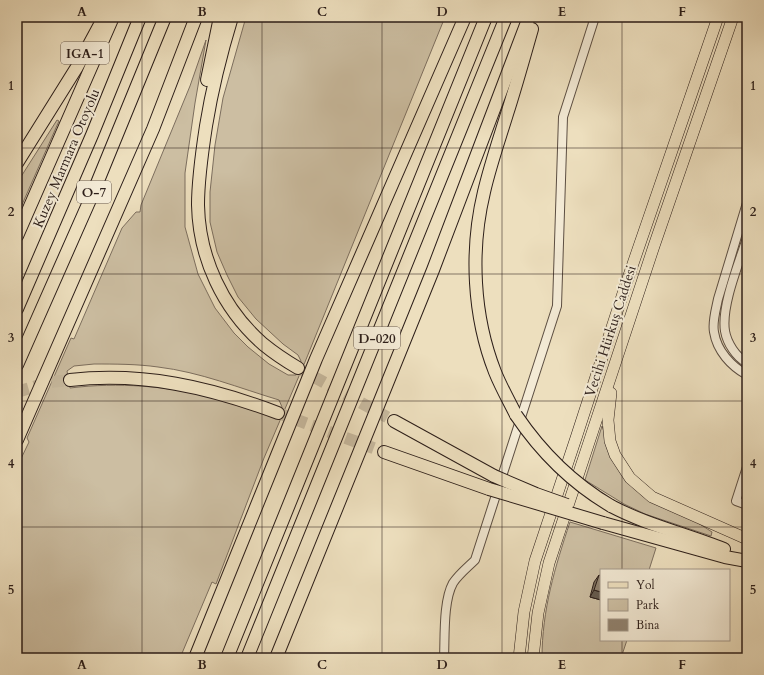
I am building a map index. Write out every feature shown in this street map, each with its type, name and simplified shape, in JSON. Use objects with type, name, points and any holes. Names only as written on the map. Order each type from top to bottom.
[{"type":"highway","name":"IGA-1","points":[[17,163],[78,67],[104,17]]},
{"type":"highway","points":[[17,236],[113,17]]},
{"type":"highway","name":"Kuzey Marmara Otoyolu","points":[[17,309],[92,135],[140,17]]},
{"type":"highway","name":"O-7","points":[[17,365],[93,193],[165,17]]},
{"type":"highway","points":[[17,440],[153,129],[196,17]]},
{"type":"highway","points":[[220,17],[205,94],[196,154],[196,198],[202,241],[209,265],[222,295],[231,308],[245,326],[263,344],[298,368]]},
{"type":"highway","points":[[199,216],[200,173],[207,119],[219,62],[232,17]]},
{"type":"highway","points":[[451,50],[459,17]]},
{"type":"highway","points":[[195,658],[316,359],[465,17]]},
{"type":"highway","name":"D-020","points":[[227,658],[486,17]]},
{"type":"highway","name":"D-020","points":[[247,658],[506,17]]},
{"type":"highway","points":[[276,658],[442,248],[529,17]]},
{"type":"highway","points":[[536,17],[486,181],[479,216],[476,253],[478,303],[488,350],[504,392],[516,415],[532,438],[549,458],[582,486],[611,506],[648,523],[719,547],[745,561]]},
{"type":"highway","points":[[70,380],[107,377],[172,382],[213,391],[278,413]]},
{"type":"highway","points":[[394,421],[494,476],[604,520]]},
{"type":"highway","points":[[384,452],[489,489],[604,520],[644,529],[681,544],[725,557],[745,561]]},
{"type":"main road","name":"Vecihi Hürkuş Caddesi","points":[[519,658],[524,612],[537,555],[626,284],[718,17]]},
{"type":"main road","name":"Vecihi Hürkuş Caddesi","points":[[533,658],[538,613],[549,563],[613,368],[733,17]]},
{"type":"main road","points":[[613,368],[608,420],[610,436],[615,455],[630,478],[652,497],[747,539]]},
{"type":"street","points":[[444,658],[445,622],[449,592],[454,582],[475,560],[557,306],[563,117],[595,17]]},
{"type":"street","points":[[747,203],[718,299],[715,313],[714,332],[719,347],[727,360],[738,370],[747,375]]},
{"type":"street","points":[[747,238],[728,297],[725,316],[725,330],[728,342],[733,350],[747,363]]},
{"type":"street","points":[[747,467],[736,501],[747,505]]},
{"type":"green space","points":[[246,17],[445,17],[305,362],[264,458],[216,584],[212,582],[180,658],[17,658],[17,467],[29,442],[27,438],[71,338],[74,339],[122,228],[136,212],[140,212],[141,205],[190,86],[206,40],[185,173],[185,227],[198,274],[215,308],[234,333],[248,347],[269,364],[288,375],[296,375],[301,361],[298,355],[283,344],[256,319],[238,297],[217,252],[210,222],[210,192],[215,145],[223,98]],"holes":[[[94,364],[126,364],[174,369],[219,381],[279,400],[282,407],[277,416],[216,398],[161,388],[125,385],[70,388],[67,371],[74,366]]]},
{"type":"green space","points":[[57,120],[59,121],[17,216],[17,183]]},
{"type":"green space","points":[[602,426],[616,465],[712,532],[711,536],[645,514],[624,504],[585,480]]},
{"type":"green space","points":[[570,522],[656,548],[649,569],[600,569],[600,641],[627,641],[621,658],[542,658],[544,623],[550,589]]},
{"type":"building","points":[[599,575],[600,592],[594,590]]},
{"type":"tunnel","points":[[298,368],[394,421]]},
{"type":"tunnel","points":[[17,392],[50,382],[70,380]]},
{"type":"tunnel","points":[[278,413],[384,452]]}]
